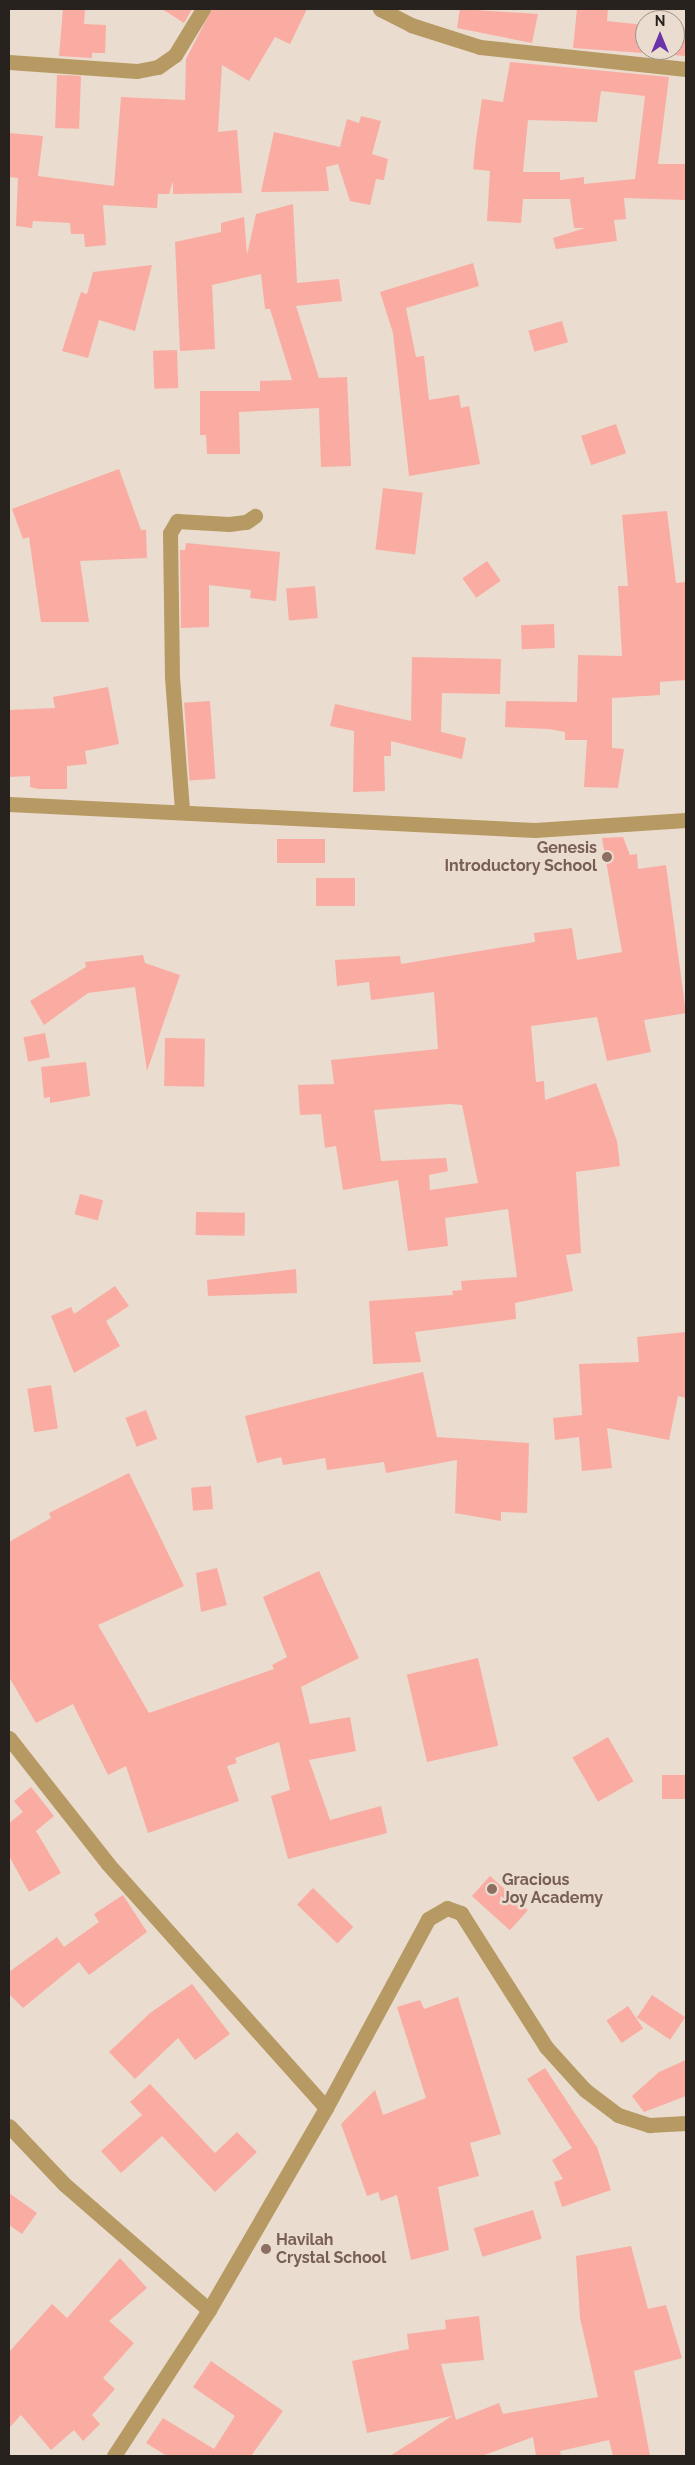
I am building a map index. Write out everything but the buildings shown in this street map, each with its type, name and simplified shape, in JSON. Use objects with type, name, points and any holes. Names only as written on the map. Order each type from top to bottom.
[{"type":"street","points":[[9,62],[137,71],[158,67],[175,55],[203,9]]},
{"type":"street","points":[[380,9],[411,25],[480,47],[686,69]]},
{"type":"street","points":[[182,810],[172,676],[170,533],[177,522],[246,522],[255,516]]},
{"type":"street","points":[[9,804],[182,810],[535,830],[686,820]]},
{"type":"street","points":[[9,1738],[108,1864],[326,2108]]},
{"type":"street","points":[[114,2456],[209,2310],[326,2108],[428,1919],[447,1908],[461,1913],[546,2047],[585,2090],[618,2115],[649,2125],[686,2123]]},
{"type":"street","points":[[9,2126],[64,2184],[209,2310]]},
{"type":"place","name":"Genesis Introductory School","points":[[607,857]]},
{"type":"place","name":"Gracious Joy Academy","points":[[492,1889]]},
{"type":"place","name":"Havilah Crystal School","points":[[266,2249]]}]
